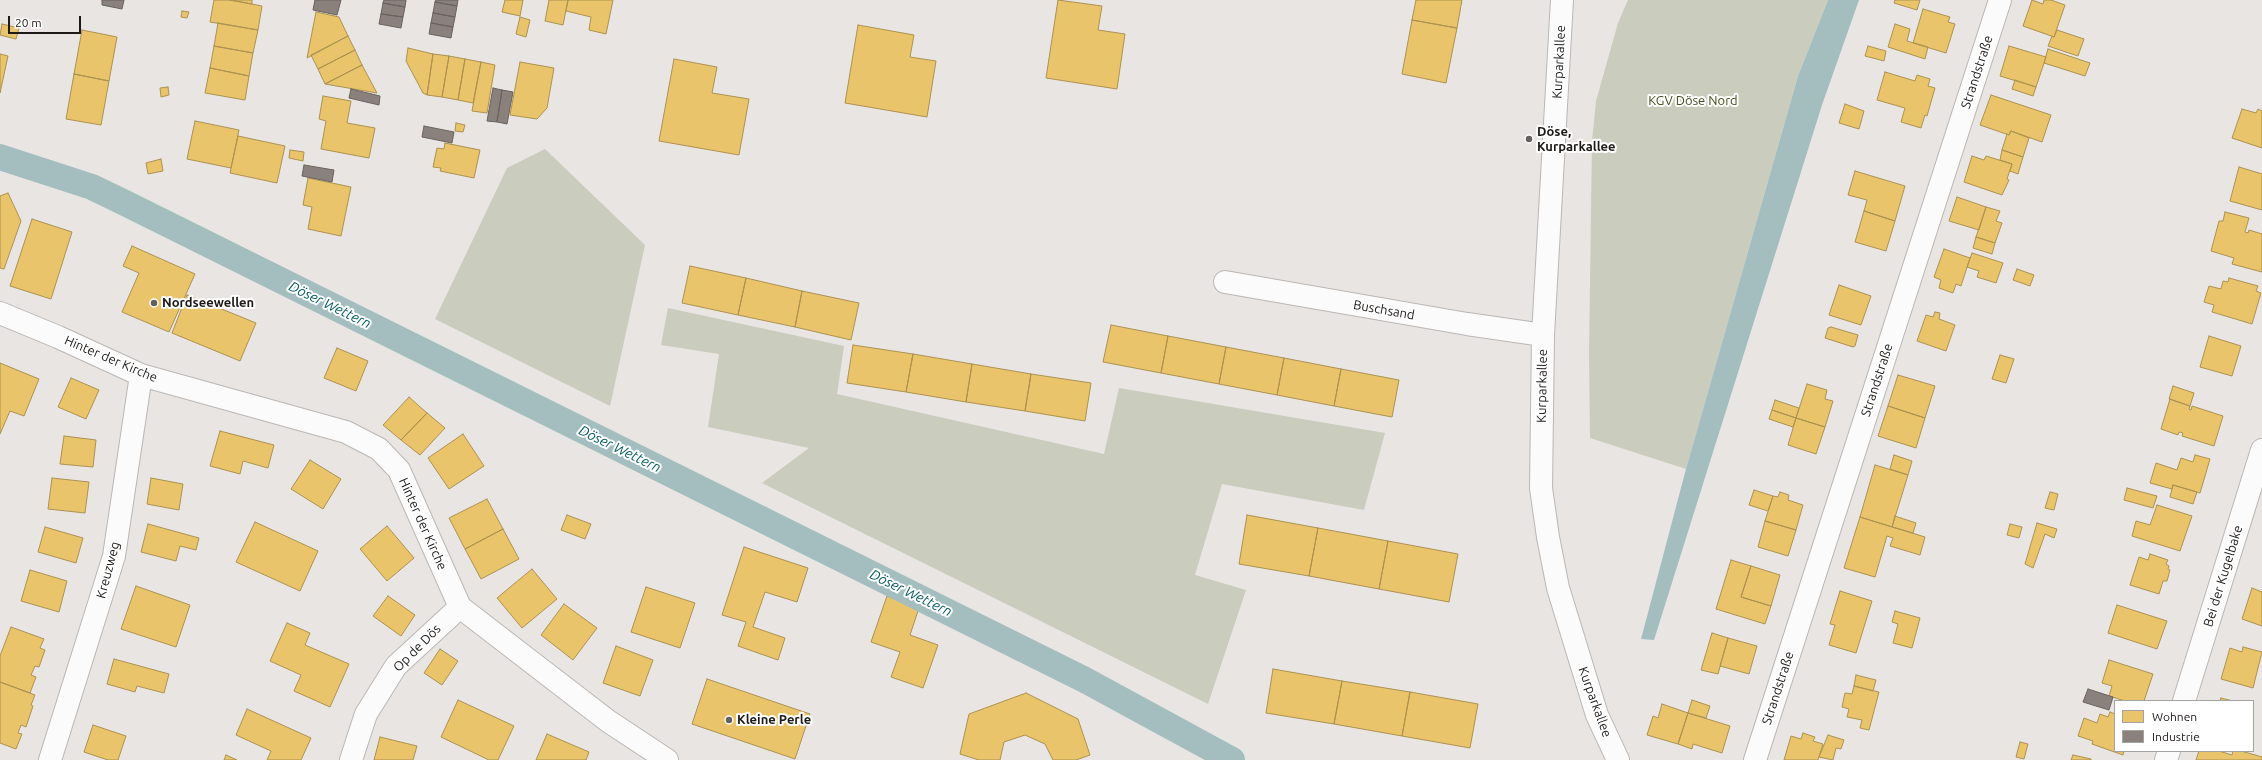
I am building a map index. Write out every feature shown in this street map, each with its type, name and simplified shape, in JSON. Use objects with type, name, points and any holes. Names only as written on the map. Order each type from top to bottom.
[{"type":"street","name":"Kurparkallee","points":[[1562,0],[1543,335],[1541,488],[1548,537],[1558,588],[1597,715],[1618,760]]},
{"type":"street","name":"Strandstraße","points":[[1754,760],[2000,0]]},
{"type":"street","name":"Buschsand","points":[[1225,282],[1467,324],[1543,335]]},
{"type":"street","name":"Hinter der Kirche","points":[[0,313],[58,337],[141,375],[346,432],[379,449],[399,470],[460,607],[608,721],[667,760]]},
{"type":"street","name":"Kreuzweg","points":[[50,760],[114,556],[141,375]]},
{"type":"street","name":"Bei der Kugelbake","points":[[2184,700],[2262,450]]},
{"type":"street","name":"Op de Dös","points":[[351,760],[366,714],[396,666],[460,607]]},
{"type":"green space","name":"KGV Döse Nord","points":[[1628,0],[1828,0],[1798,76],[1686,469],[1590,438],[1589,355],[1592,142],[1596,101],[1618,23]]},
{"type":"green space","points":[[545,149],[645,245],[610,406],[435,319],[507,168]]},
{"type":"green space","points":[[668,308],[844,346],[837,394],[1104,454],[1119,388],[1385,433],[1364,510],[1222,484],[1195,575],[1246,590],[1208,704],[762,483],[809,448],[708,427],[719,354],[661,345]]},
{"type":"water","points":[[1828,0],[1859,0],[1822,105],[1654,640],[1641,639],[1686,469],[1798,76]]},
{"type":"building: Wohnen","points":[[214,0],[230,0],[262,6],[258,30],[210,22]]},
{"type":"building: Wohnen","points":[[230,0],[252,0],[252,4]]},
{"type":"building: Wohnen","points":[[505,0],[523,0],[520,16],[502,12]]},
{"type":"building: Wohnen","points":[[549,0],[568,0],[563,25],[545,21]]},
{"type":"building: Wohnen","points":[[568,0],[613,0],[606,34],[589,30],[591,17],[566,11]]},
{"type":"building: Wohnen","points":[[1058,0],[1102,6],[1098,30],[1125,34],[1117,89],[1046,78]]},
{"type":"building: Wohnen","points":[[1416,0],[1462,0],[1457,28],[1412,20]]},
{"type":"building: Wohnen","points":[[1895,0],[1920,0],[1917,10],[1894,3]]},
{"type":"building: Wohnen","points":[[2032,0],[2043,4],[2044,0],[2051,0],[2065,5],[2054,37],[2023,26]]},
{"type":"building: Wohnen","points":[[1923,9],[1950,17],[1948,22],[1955,24],[1946,53],[1913,43]]},
{"type":"building: Wohnen","points":[[182,11],[189,12],[187,18],[181,17]]},
{"type":"building: Wohnen","points":[[316,12],[339,17],[348,36],[307,58]]},
{"type":"building: Wohnen","points":[[520,17],[530,20],[526,37],[516,34]]},
{"type":"building: Wohnen","points":[[1412,20],[1457,28],[1446,83],[1402,74]]},
{"type":"building: Wohnen","points":[[218,23],[258,30],[253,53],[214,46]]},
{"type":"building: Wohnen","points":[[2,24],[19,28],[16,39],[0,35]]},
{"type":"building: Wohnen","points":[[1895,24],[1910,29],[1907,41],[1928,47],[1925,59],[1888,47]]},
{"type":"building: Wohnen","points":[[858,25],[914,35],[910,57],[936,61],[927,117],[845,103]]},
{"type":"building: Wohnen","points":[[82,30],[117,37],[109,81],[74,74]]},
{"type":"building: Wohnen","points":[[2057,30],[2084,39],[2078,56],[2048,46],[2052,36],[2054,37]]},
{"type":"building: Wohnen","points":[[348,36],[355,50],[318,69],[311,55]]},
{"type":"building: Wohnen","points":[[214,46],[253,53],[249,76],[210,68]]},
{"type":"building: Wohnen","points":[[1868,46],[1886,51],[1884,61],[1865,56]]},
{"type":"building: Wohnen","points":[[2009,46],[2046,57],[2036,87],[2000,76]]},
{"type":"building: Wohnen","points":[[408,48],[433,54],[427,95],[423,93],[406,61]]},
{"type":"building: Wohnen","points":[[2048,49],[2090,63],[2085,76],[2044,63]]},
{"type":"building: Wohnen","points":[[355,50],[362,65],[325,84],[318,69]]},
{"type":"building: Wohnen","points":[[0,54],[8,56],[0,93]]},
{"type":"building: Wohnen","points":[[433,54],[449,56],[442,97],[427,95]]},
{"type":"building: Wohnen","points":[[449,56],[465,59],[458,100],[442,97]]},
{"type":"building: Wohnen","points":[[465,59],[481,62],[473,103],[458,100]]},
{"type":"building: Wohnen","points":[[674,59],[717,67],[712,93],[749,99],[739,155],[659,141]]},
{"type":"building: Wohnen","points":[[481,62],[495,65],[487,113],[472,111]]},
{"type":"building: Wohnen","points":[[520,62],[554,68],[547,108],[537,119],[510,115]]},
{"type":"building: Wohnen","points":[[362,65],[377,93],[325,84]]},
{"type":"building: Wohnen","points":[[210,68],[249,76],[245,100],[205,93]]},
{"type":"building: Wohnen","points":[[1885,72],[1915,81],[1917,75],[1930,79],[1928,86],[1935,88],[1927,116],[1925,115],[1921,128],[1901,122],[1905,108],[1877,100]]},
{"type":"building: Wohnen","points":[[74,74],[109,81],[101,125],[66,119]]},
{"type":"building: Wohnen","points":[[2015,80],[2036,87],[2033,96],[2012,89]]},
{"type":"building: Wohnen","points":[[168,87],[169,95],[161,97],[160,88]]},
{"type":"building: Wohnen","points":[[1991,95],[2051,115],[2042,142],[2011,131],[2009,135],[1980,125]]},
{"type":"building: Wohnen","points":[[323,96],[351,101],[347,123],[375,128],[369,158],[321,149],[326,121],[319,119]]},
{"type":"building: Wohnen","points":[[1845,104],[1864,111],[1859,129],[1839,123]]},
{"type":"building: Wohnen","points":[[2242,109],[2256,113],[2258,109],[2262,111],[2262,148],[2232,138]]},
{"type":"building: Wohnen","points":[[195,121],[239,130],[231,168],[187,159]]},
{"type":"building: Wohnen","points":[[456,123],[465,125],[463,132],[455,131]]},
{"type":"building: Wohnen","points":[[2011,131],[2029,138],[2023,157],[2002,150],[2007,134],[2009,135]]},
{"type":"building: Wohnen","points":[[238,136],[285,146],[277,183],[230,173]]},
{"type":"building: Wohnen","points":[[445,143],[480,150],[474,178],[440,171],[441,168],[433,167],[437,148],[444,149]]},
{"type":"building: Wohnen","points":[[290,150],[304,152],[303,161],[289,158]]},
{"type":"building: Wohnen","points":[[2002,150],[2023,157],[2018,174],[2010,171],[2012,164],[2000,160]]},
{"type":"building: Wohnen","points":[[1972,156],[1984,160],[1986,156],[2012,164],[2007,179],[2009,180],[2002,195],[1964,182]]},
{"type":"building: Wohnen","points":[[161,159],[163,171],[148,174],[146,163]]},
{"type":"building: Wohnen","points":[[2239,167],[2262,174],[2262,210],[2230,201]]},
{"type":"building: Wohnen","points":[[1855,171],[1905,186],[1895,221],[1864,211],[1867,200],[1848,195]]},
{"type":"building: Wohnen","points":[[308,178],[351,187],[341,236],[308,229],[312,207],[303,205]]},
{"type":"building: Wohnen","points":[[8,193],[21,221],[4,269],[0,268],[0,196]]},
{"type":"building: Wohnen","points":[[1957,197],[1986,207],[1979,230],[1949,221]]},
{"type":"building: Wohnen","points":[[1986,207],[2000,211],[1996,221],[2002,223],[1995,243],[1976,237]]},
{"type":"building: Wohnen","points":[[1864,211],[1895,221],[1886,251],[1855,242]]},
{"type":"building: Wohnen","points":[[2225,212],[2249,218],[2245,232],[2248,233],[2249,230],[2262,234],[2262,272],[2232,264],[2234,258],[2211,251],[2219,221],[2223,221]]},
{"type":"building: Wohnen","points":[[32,219],[72,232],[51,299],[10,286]]},
{"type":"building: Wohnen","points":[[1976,237],[1995,243],[1992,254],[1973,248]]},
{"type":"building: Wohnen","points":[[132,246],[195,274],[169,332],[122,312],[139,273],[123,266]]},
{"type":"building: Wohnen","points":[[1944,249],[1970,258],[1961,286],[1956,284],[1953,293],[1939,288],[1941,280],[1934,277]]},
{"type":"building: Wohnen","points":[[1972,253],[2003,263],[1996,283],[1977,277],[1979,271],[1967,267]]},
{"type":"building: Wohnen","points":[[690,266],[746,278],[738,315],[682,303]]},
{"type":"building: Wohnen","points":[[2017,269],[2034,275],[2030,286],[2013,280]]},
{"type":"building: Wohnen","points":[[746,278],[802,291],[795,327],[738,315]]},
{"type":"building: Wohnen","points":[[2229,278],[2258,286],[2256,291],[2261,293],[2252,324],[2212,312],[2214,305],[2204,302],[2209,286],[2221,289],[2223,281],[2228,282]]},
{"type":"building: Wohnen","points":[[1839,285],[1871,296],[1861,325],[1829,315]]},
{"type":"building: Wohnen","points":[[802,291],[859,303],[851,340],[795,327]]},
{"type":"building: Wohnen","points":[[187,295],[256,323],[240,361],[172,333]]},
{"type":"building: Wohnen","points":[[1935,312],[1940,313],[1939,319],[1955,325],[1946,351],[1917,341],[1926,315],[1933,317]]},
{"type":"building: Wohnen","points":[[1111,325],[1168,336],[1161,373],[1103,362]]},
{"type":"building: Wohnen","points":[[1831,327],[1858,335],[1855,346],[1853,347],[1825,338],[1828,328]]},
{"type":"building: Wohnen","points":[[1168,336],[1226,347],[1219,384],[1161,373]]},
{"type":"building: Wohnen","points":[[2209,336],[2241,346],[2232,376],[2200,367]]},
{"type":"building: Wohnen","points":[[853,345],[913,354],[906,392],[847,383]]},
{"type":"building: Wohnen","points":[[1226,347],[1284,358],[1277,395],[1219,384]]},
{"type":"building: Wohnen","points":[[337,348],[368,361],[356,391],[324,378]]},
{"type":"building: Wohnen","points":[[913,354],[972,364],[966,402],[906,392]]},
{"type":"building: Wohnen","points":[[2000,355],[2014,359],[2006,383],[1992,379]]},
{"type":"building: Wohnen","points":[[1284,358],[1341,369],[1334,406],[1277,395]]},
{"type":"building: Wohnen","points":[[0,363],[39,379],[24,416],[10,411],[0,434]]},
{"type":"building: Wohnen","points":[[972,364],[1031,374],[1025,411],[966,402]]},
{"type":"building: Wohnen","points":[[1341,369],[1399,380],[1392,417],[1334,406]]},
{"type":"building: Wohnen","points":[[1031,374],[1091,383],[1085,421],[1025,411]]},
{"type":"building: Wohnen","points":[[1898,375],[1935,386],[1925,418],[1888,406]]},
{"type":"building: Wohnen","points":[[71,378],[99,390],[86,419],[58,407]]},
{"type":"building: Wohnen","points":[[1807,384],[1827,390],[1825,399],[1833,401],[1825,427],[1796,418]]},
{"type":"building: Wohnen","points":[[2173,386],[2194,393],[2190,406],[2169,399]]},
{"type":"building: Wohnen","points":[[409,397],[427,413],[401,440],[383,425]]},
{"type":"building: Wohnen","points":[[2170,399],[2190,406],[2189,409],[2191,410],[2192,406],[2223,416],[2214,446],[2182,436],[2183,433],[2179,432],[2178,435],[2161,429]]},
{"type":"building: Wohnen","points":[[1775,400],[1799,408],[1796,418],[1772,410]]},
{"type":"building: Wohnen","points":[[1888,406],[1925,418],[1916,448],[1878,436]]},
{"type":"building: Wohnen","points":[[1772,410],[1796,418],[1793,427],[1769,419]]},
{"type":"building: Wohnen","points":[[427,413],[445,428],[420,455],[401,440]]},
{"type":"building: Wohnen","points":[[1796,418],[1825,427],[1816,454],[1788,445]]},
{"type":"building: Wohnen","points":[[220,431],[274,445],[268,468],[243,461],[240,474],[210,466]]},
{"type":"building: Wohnen","points":[[463,434],[484,466],[449,489],[428,458]]},
{"type":"building: Wohnen","points":[[64,436],[96,440],[93,467],[60,464]]},
{"type":"building: Wohnen","points":[[1894,455],[1912,461],[1908,475],[1890,469]]},
{"type":"building: Wohnen","points":[[2195,455],[2210,459],[2200,493],[2173,485],[2172,489],[2150,483],[2156,463],[2177,470],[2181,458],[2193,462]]},
{"type":"building: Wohnen","points":[[310,460],[341,479],[323,509],[291,489]]},
{"type":"building: Wohnen","points":[[1875,465],[1908,475],[1892,527],[1860,517]]},
{"type":"building: Wohnen","points":[[52,478],[89,482],[85,513],[48,509]]},
{"type":"building: Wohnen","points":[[151,478],[183,484],[179,510],[147,504]]},
{"type":"building: Wohnen","points":[[2173,485],[2197,492],[2193,504],[2170,497]]},
{"type":"building: Wohnen","points":[[2127,488],[2157,496],[2153,508],[2124,500]]},
{"type":"building: Wohnen","points":[[1754,490],[1773,496],[1768,511],[1749,505]]},
{"type":"building: Wohnen","points":[[1780,492],[1789,495],[1788,500],[1803,505],[1796,530],[1765,521],[1773,496],[1778,497]]},
{"type":"building: Wohnen","points":[[2050,492],[2058,494],[2054,510],[2045,508]]},
{"type":"building: Wohnen","points":[[487,499],[503,529],[465,549],[449,518]]},
{"type":"building: Wohnen","points":[[2157,505],[2192,516],[2180,551],[2132,536],[2136,521],[2150,525]]},
{"type":"building: Wohnen","points":[[567,515],[591,524],[585,539],[561,530]]},
{"type":"building: Wohnen","points":[[1247,515],[1318,528],[1309,576],[1239,564]]},
{"type":"building: Wohnen","points":[[1895,516],[1916,523],[1913,533],[1892,527]]},
{"type":"building: Wohnen","points":[[1860,517],[1925,537],[1920,555],[1890,546],[1893,538],[1887,536],[1875,577],[1844,568]]},
{"type":"building: Wohnen","points":[[1765,521],[1796,530],[1788,556],[1758,547]]},
{"type":"building: Wohnen","points":[[255,522],[318,551],[300,591],[236,562]]},
{"type":"building: Wohnen","points":[[2037,523],[2057,529],[2054,538],[2045,534],[2033,568],[2025,564]]},
{"type":"building: Wohnen","points":[[148,524],[199,538],[196,550],[180,546],[176,561],[141,552]]},
{"type":"building: Wohnen","points":[[2010,524],[2022,527],[2019,538],[2007,535]]},
{"type":"building: Wohnen","points":[[387,526],[414,558],[387,581],[360,549]]},
{"type":"building: Wohnen","points":[[45,527],[83,538],[76,563],[38,552]]},
{"type":"building: Wohnen","points":[[1318,528],[1388,541],[1379,589],[1309,576]]},
{"type":"building: Wohnen","points":[[503,529],[519,559],[481,579],[465,549]]},
{"type":"building: Wohnen","points":[[1388,541],[1458,554],[1449,602],[1379,589]]},
{"type":"building: Wohnen","points":[[744,547],[808,568],[797,602],[765,592],[753,627],[785,638],[778,660],[738,646],[746,622],[722,615]]},
{"type":"building: Wohnen","points":[[2150,554],[2168,560],[2166,564],[2169,566],[2168,569],[2170,570],[2167,581],[2163,581],[2159,594],[2130,585],[2139,557],[2148,560]]},
{"type":"building: Wohnen","points":[[1731,560],[1751,566],[1741,597],[1771,606],[1765,624],[1716,609]]},
{"type":"building: Wohnen","points":[[1751,566],[1780,575],[1771,606],[1741,597]]},
{"type":"building: Wohnen","points":[[532,569],[557,599],[522,628],[497,598]]},
{"type":"building: Wohnen","points":[[30,570],[67,581],[59,612],[21,601]]},
{"type":"building: Wohnen","points":[[136,586],[190,605],[176,647],[121,629]]},
{"type":"building: Wohnen","points":[[646,587],[695,603],[680,648],[631,632]]},
{"type":"building: Wohnen","points":[[2252,588],[2262,592],[2262,626],[2242,619]]},
{"type":"building: Wohnen","points":[[1840,591],[1872,601],[1856,653],[1829,645],[1835,625],[1830,624]]},
{"type":"building: Wohnen","points":[[388,596],[415,615],[401,636],[373,616]]},
{"type":"building: Wohnen","points":[[887,596],[919,608],[910,635],[938,645],[923,688],[891,677],[900,652],[871,642]]},
{"type":"building: Wohnen","points":[[564,604],[597,628],[573,660],[541,635]]},
{"type":"building: Wohnen","points":[[2117,605],[2167,621],[2157,649],[2108,633]]},
{"type":"building: Wohnen","points":[[1895,611],[1920,618],[1912,648],[1893,643],[1898,624],[1892,622]]},
{"type":"building: Wohnen","points":[[287,623],[310,633],[305,645],[349,664],[330,707],[294,691],[301,675],[270,661]]},
{"type":"building: Wohnen","points":[[11,627],[44,639],[40,648],[45,650],[39,667],[35,666],[31,675],[36,677],[30,693],[0,682],[0,656]]},
{"type":"building: Wohnen","points":[[1712,633],[1728,638],[1718,674],[1701,670]]},
{"type":"building: Wohnen","points":[[1728,638],[1757,646],[1749,674],[1720,666]]},
{"type":"building: Wohnen","points":[[616,646],[653,660],[640,696],[603,683]]},
{"type":"building: Wohnen","points":[[2243,647],[2262,652],[2253,688],[2221,679],[2230,648],[2242,652]]},
{"type":"building: Wohnen","points":[[440,649],[458,661],[442,685],[424,673]]},
{"type":"building: Wohnen","points":[[114,659],[169,674],[164,693],[137,686],[135,692],[107,684]]},
{"type":"building: Wohnen","points":[[2109,660],[2153,674],[2144,700],[2122,700],[2109,696],[2112,686],[2102,683]]},
{"type":"building: Wohnen","points":[[1273,669],[1342,681],[1334,724],[1266,713]]},
{"type":"building: Wohnen","points":[[1856,675],[1876,680],[1873,691],[1854,686]]},
{"type":"building: Wohnen","points":[[707,679],[810,714],[795,759],[692,724]]},
{"type":"building: Wohnen","points":[[1342,681],[1410,692],[1402,736],[1334,724]]},
{"type":"building: Wohnen","points":[[0,682],[35,695],[26,727],[21,725],[18,733],[22,734],[16,749],[0,743]]},
{"type":"building: Wohnen","points":[[1854,686],[1879,692],[1869,730],[1860,728],[1862,720],[1847,717],[1849,709],[1842,707],[1845,693],[1852,694]]},
{"type":"building: Wohnen","points":[[1410,692],[1478,704],[1470,748],[1402,736]]},
{"type":"building: Wohnen","points":[[1026,693],[1078,719],[1090,755],[1076,760],[1053,760],[1045,744],[1025,735],[1004,742],[1000,760],[979,760],[960,754],[969,714]]},
{"type":"building: Wohnen","points":[[458,700],[514,726],[498,760],[489,760],[441,737]]},
{"type":"building: Wohnen","points":[[1692,700],[1710,706],[1706,718],[1688,713]]},
{"type":"building: Wohnen","points":[[1662,704],[1688,713],[1678,744],[1647,735],[1653,716],[1658,718]]},
{"type":"building: Wohnen","points":[[247,709],[311,738],[301,760],[267,760],[271,751],[236,735]]},
{"type":"building: Wohnen","points":[[2110,712],[2114,714],[2114,752],[2092,744],[2093,741],[2078,736],[2084,718],[2097,723],[2100,714],[2108,717]]},
{"type":"building: Wohnen","points":[[1688,713],[1730,726],[1722,753],[1693,744],[1692,749],[1678,744]]},
{"type":"building: Wohnen","points":[[93,725],[126,736],[118,760],[108,760],[84,752]]},
{"type":"building: Wohnen","points":[[1803,733],[1815,737],[1813,741],[1823,744],[1818,760],[1784,760],[1791,736],[1801,739]]},
{"type":"building: Wohnen","points":[[547,734],[589,752],[586,760],[536,760]]},
{"type":"building: Wohnen","points":[[1828,735],[1844,740],[1841,749],[1836,748],[1833,760],[1819,757]]},
{"type":"building: Wohnen","points":[[380,737],[417,746],[413,760],[374,760]]},
{"type":"building: Wohnen","points":[[2020,742],[2028,744],[2024,759],[2016,757]]},
{"type":"building: Wohnen","points":[[2115,752],[2124,752],[2123,755]]},
{"type":"building: Wohnen","points":[[2199,752],[2222,752],[2232,755],[2233,752],[2244,752],[2262,757],[2262,760],[2196,760]]},
{"type":"building: Wohnen","points":[[226,755],[237,760],[224,760]]},
{"type":"building: Wohnen","points":[[2073,755],[2091,759],[2091,760],[2071,760]]},
{"type":"building: Industrie","points":[[102,0],[124,0],[122,9],[102,5]]},
{"type":"building: Industrie","points":[[315,0],[341,0],[337,15],[313,10]]},
{"type":"building: Industrie","points":[[384,0],[406,0],[405,7],[383,3]]},
{"type":"building: Industrie","points":[[436,0],[458,0],[457,6],[435,2]]},
{"type":"building: Industrie","points":[[435,2],[457,6],[455,17],[433,13]]},
{"type":"building: Industrie","points":[[383,3],[405,7],[403,17],[381,14]]},
{"type":"building: Industrie","points":[[433,13],[455,17],[453,27],[431,23]]},
{"type":"building: Industrie","points":[[381,14],[403,17],[401,28],[379,24]]},
{"type":"building: Industrie","points":[[431,23],[453,27],[451,38],[429,34]]},
{"type":"building: Industrie","points":[[493,88],[502,90],[497,122],[487,121]]},
{"type":"building: Industrie","points":[[351,89],[380,96],[379,105],[349,98]]},
{"type":"building: Industrie","points":[[502,90],[513,92],[507,124],[497,122]]},
{"type":"building: Industrie","points":[[424,126],[454,132],[452,143],[422,137]]},
{"type":"building: Industrie","points":[[304,165],[334,170],[332,182],[302,176]]},
{"type":"building: Industrie","points":[[2088,689],[2113,697],[2109,710],[2083,702]]},
{"type":"waterway","name":"Döser Wettern","points":[[0,157],[92,187],[123,202],[1085,680],[1232,760]]},
{"type":"place","name":"Döse, Kurparkallee","points":[[1529,139]]},
{"type":"place","name":"Nordseewellen","points":[[154,303]]},
{"type":"place","name":"Kleine Perle","points":[[729,720]]}]
